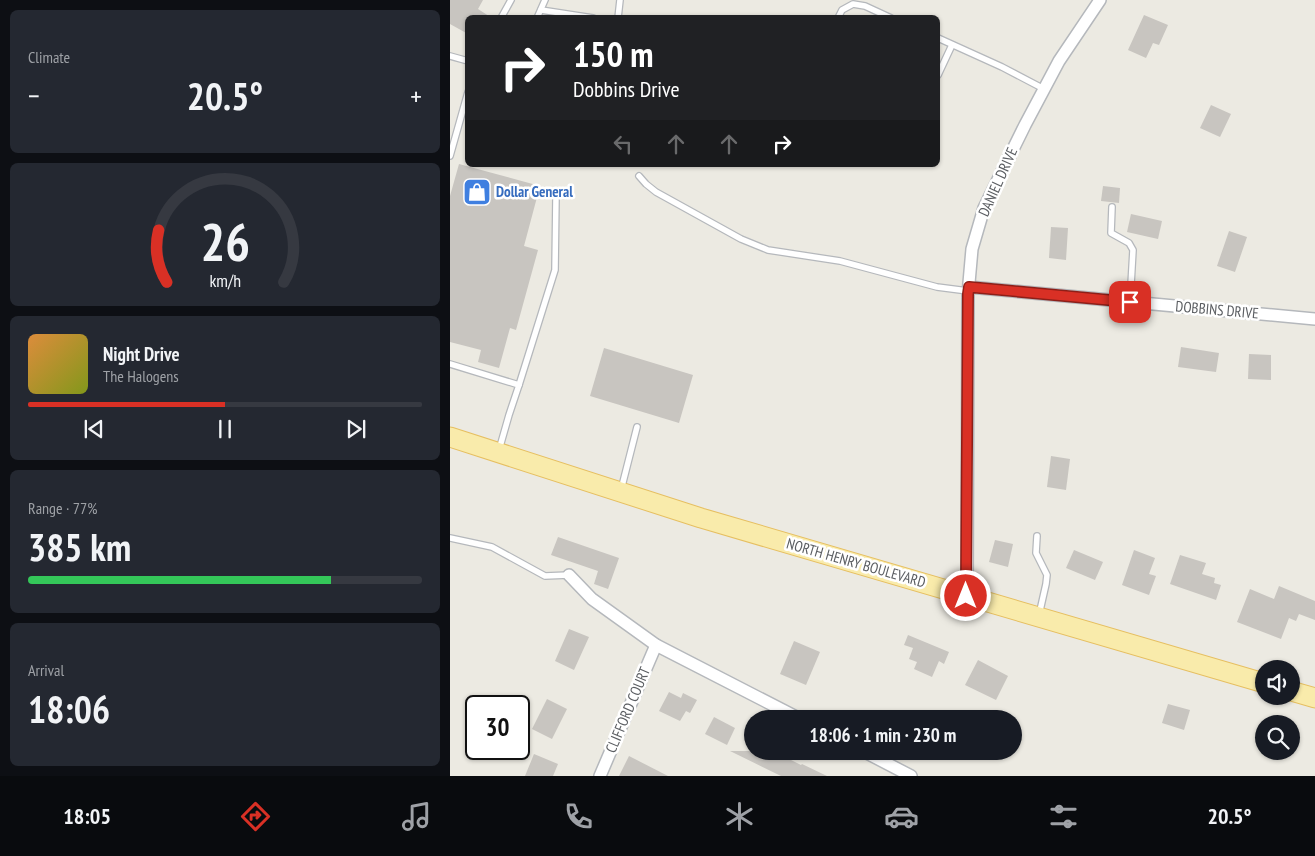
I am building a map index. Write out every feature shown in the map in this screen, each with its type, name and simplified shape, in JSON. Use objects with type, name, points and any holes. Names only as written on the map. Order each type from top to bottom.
[{"type":"main road","name":"NORTH HENRY BOULEVARD","points":[[450,437],[701,518],[1255,680]]},
{"type":"main road","points":[[1300,694],[1315,698]]},
{"type":"street","name":"DANIEL DRIVE","points":[[966,596],[968,289],[972,249],[984,208],[1044,89],[1059,61],[1100,0]]},
{"type":"street","name":"DOBBINS DRIVE","points":[[968,289],[1315,319]]},
{"type":"street","points":[[569,576],[592,599],[656,645],[782,710]]},
{"type":"street","name":"CLIFFORD COURT","points":[[600,776],[656,645]]},
{"type":"street","points":[[880,760],[911,776]]},
{"type":"lane","points":[[503,15],[511,0]]},
{"type":"lane","points":[[538,15],[545,0]]},
{"type":"lane","points":[[618,15],[620,0]]},
{"type":"lane","points":[[840,15],[842,10],[853,4],[865,6],[884,15]]},
{"type":"lane","points":[[541,10],[574,15]]},
{"type":"lane","points":[[940,39],[1002,67],[1044,89]]},
{"type":"lane","points":[[940,71],[952,45]]},
{"type":"lane","points":[[450,56],[465,60]]},
{"type":"lane","points":[[450,156],[465,103]]},
{"type":"lane","points":[[639,176],[656,192],[740,239],[758,247],[840,261],[937,287],[968,289]]},
{"type":"lane","points":[[498,453],[555,270],[556,196]]},
{"type":"lane","points":[[1112,207],[1111,233],[1129,243],[1133,250],[1130,302]]},
{"type":"lane","points":[[450,364],[519,385]]},
{"type":"lane","points":[[620,492],[637,427]]},
{"type":"lane","points":[[1038,536],[1036,553],[1047,575],[1039,617]]},
{"type":"lane","points":[[450,538],[492,547],[545,576],[569,576]]},
{"type":"building","points":[[450,0],[483,0],[478,9],[487,15],[465,15],[465,32],[450,24]]},
{"type":"building","points":[[1144,15],[1168,25],[1159,45],[1153,43],[1146,58],[1128,50]]},
{"type":"building","points":[[1211,105],[1231,114],[1220,137],[1200,128]]},
{"type":"building","points":[[459,164],[540,186],[524,246],[538,250],[516,330],[510,328],[499,368],[478,362],[481,350],[450,342],[450,196]]},
{"type":"building","points":[[1103,186],[1120,188],[1119,203],[1101,201]]},
{"type":"building","points":[[1131,214],[1162,221],[1158,239],[1127,232]]},
{"type":"building","points":[[1051,227],[1068,228],[1066,260],[1049,258]]},
{"type":"building","points":[[1229,231],[1247,237],[1235,272],[1217,266]]},
{"type":"building","points":[[1181,347],[1219,353],[1216,372],[1178,367]]},
{"type":"building","points":[[604,348],[693,375],[679,423],[590,396]]},
{"type":"building","points":[[1249,354],[1271,355],[1271,380],[1248,379]]},
{"type":"building","points":[[1051,456],[1070,459],[1066,490],[1047,487]]},
{"type":"building","points":[[558,537],[619,558],[608,589],[594,584],[598,571],[551,555]]},
{"type":"building","points":[[995,540],[1013,544],[1008,567],[989,562]]},
{"type":"building","points":[[1074,550],[1103,562],[1095,580],[1066,568]]},
{"type":"building","points":[[1134,550],[1155,558],[1149,574],[1156,576],[1149,595],[1122,585]]},
{"type":"building","points":[[1180,555],[1206,563],[1202,574],[1215,578],[1214,583],[1221,585],[1216,600],[1170,584]]},
{"type":"building","points":[[1279,586],[1315,601],[1315,620],[1299,614],[1296,621],[1289,618],[1281,639],[1237,622],[1250,589],[1274,599]]},
{"type":"building","points":[[569,629],[589,637],[574,670],[555,661]]},
{"type":"building","points":[[908,635],[949,652],[944,664],[939,661],[932,677],[914,669],[917,662],[909,659],[913,648],[904,645]]},
{"type":"building","points":[[794,641],[820,652],[806,685],[780,674]]},
{"type":"building","points":[[978,660],[1008,676],[996,700],[965,685]]},
{"type":"building","points":[[669,692],[681,698],[683,693],[697,700],[690,713],[686,711],[680,721],[659,711]]},
{"type":"building","points":[[547,699],[567,709],[552,739],[532,729]]},
{"type":"building","points":[[1168,704],[1190,710],[1184,730],[1162,723]]},
{"type":"building","points":[[714,717],[735,728],[727,745],[705,734]]},
{"type":"building","points":[[730,751],[744,751],[744,758]]},
{"type":"building","points":[[534,754],[558,764],[553,776],[525,776]]},
{"type":"building","points":[[629,756],[668,776],[619,776]]},
{"type":"building","points":[[748,760],[791,760],[827,776],[781,776]]},
{"type":"place","name":"Dollar General","points":[[477,192]]},
{"type":"route","points":[[966,596],[969,287],[1130,302]]}]
